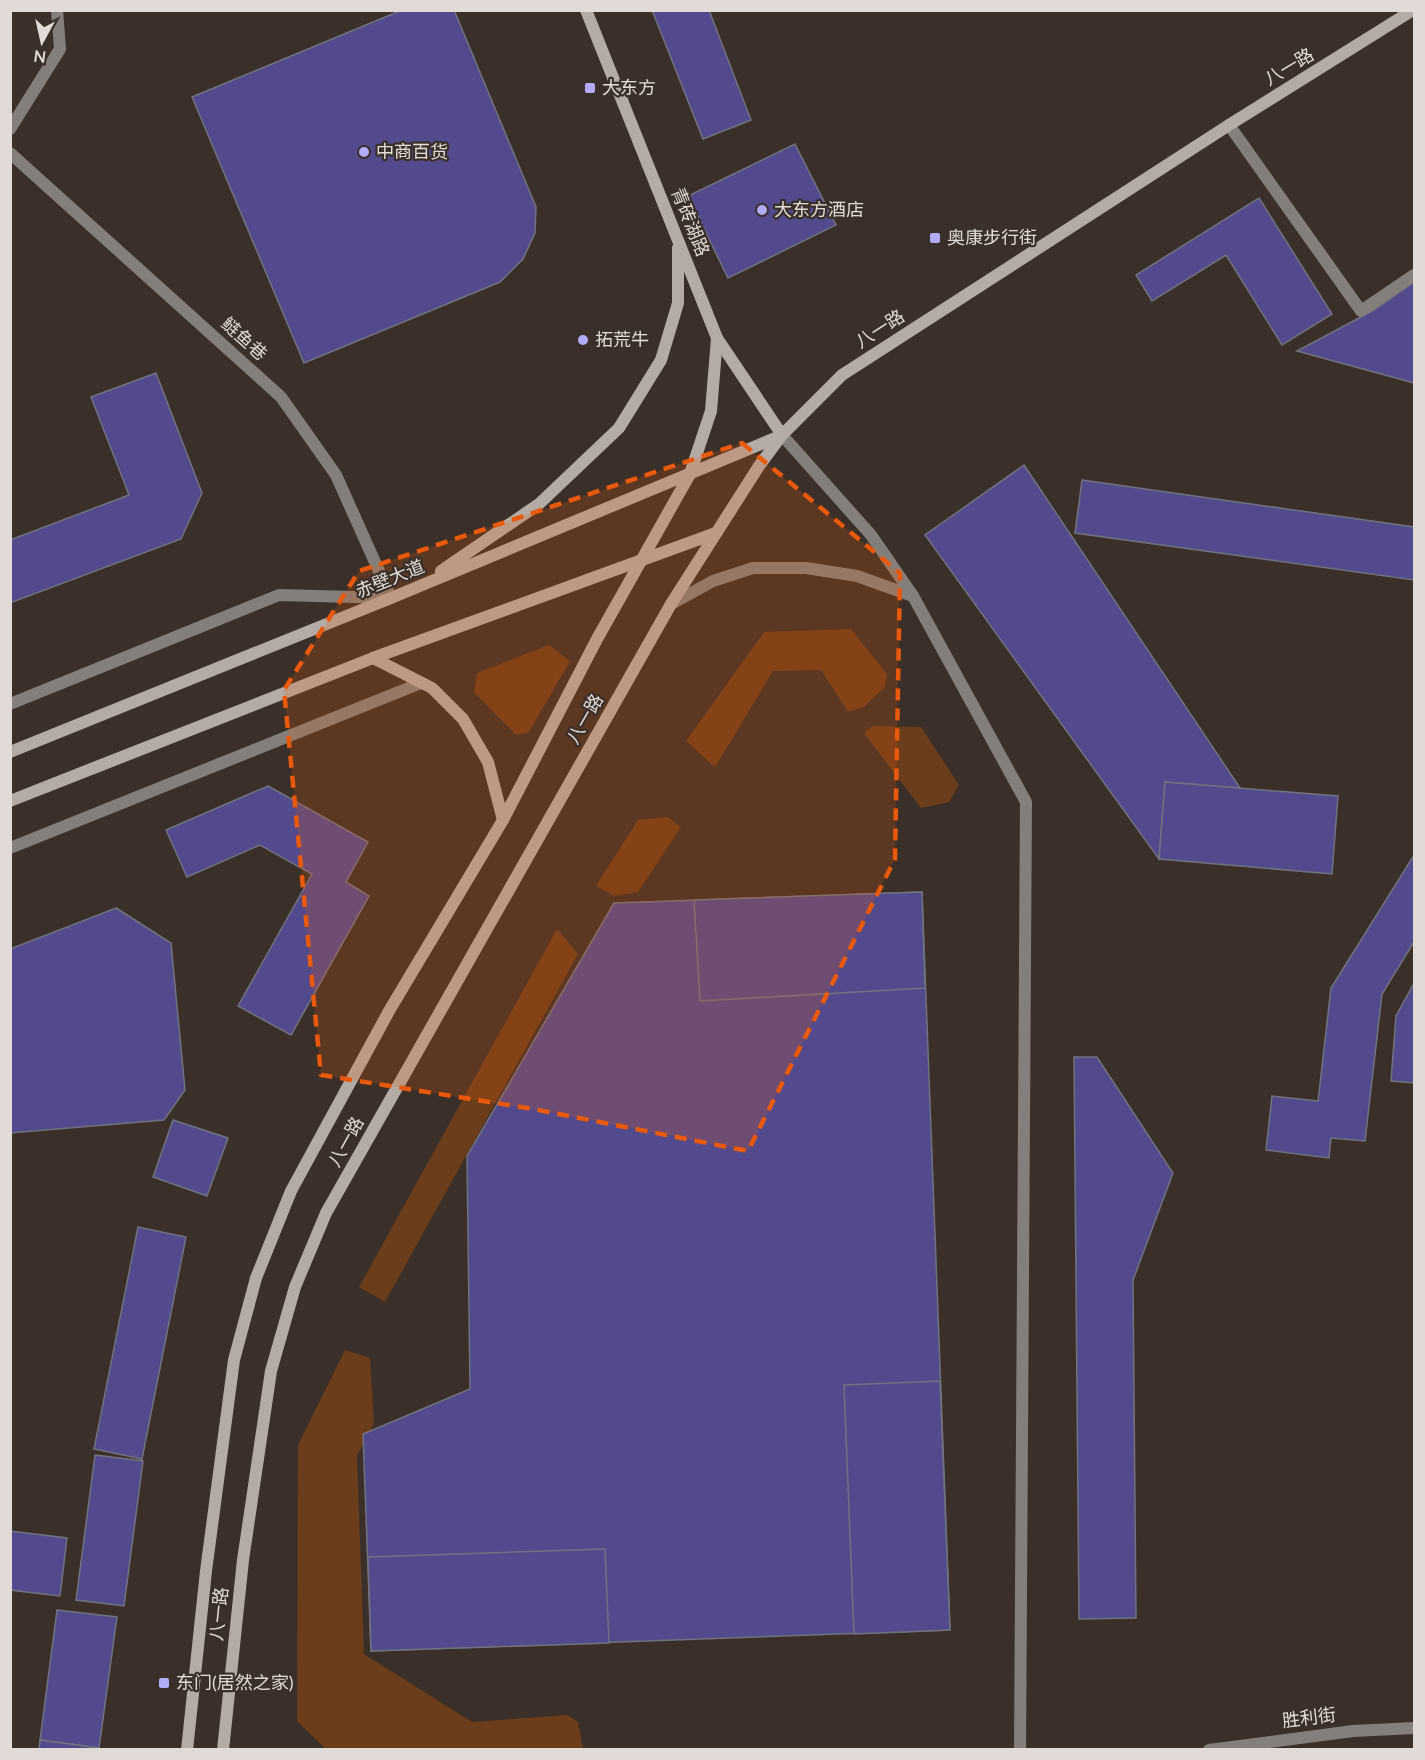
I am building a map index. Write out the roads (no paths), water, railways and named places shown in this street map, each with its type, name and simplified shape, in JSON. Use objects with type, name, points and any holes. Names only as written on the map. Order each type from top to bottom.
[{"type":"main road","name":"青砖湖路","points":[[586,10],[717,338],[782,435]]},
{"type":"main road","name":"八一路","points":[[223,1749],[243,1560],[271,1371],[295,1287],[326,1213],[671,604],[782,435],[842,375],[1229,125],[1413,10]]},
{"type":"main road","points":[[419,586],[539,504],[619,428],[661,360],[678,303],[678,241]]},
{"type":"main road","name":"八一路","points":[[187,1749],[208,1559],[234,1360],[256,1278],[296,1181],[389,1011],[503,820],[690,474],[711,411],[717,338]]},
{"type":"main road","name":"赤壁大道","points":[[10,752],[391,598],[782,435]]},
{"type":"main road","points":[[10,801],[372,658],[716,533]]},
{"type":"main road","points":[[372,658],[432,688],[463,719],[488,762],[503,820]]},
{"type":"street","points":[[10,129],[60,49],[57,10]]},
{"type":"street","points":[[1229,125],[1361,311],[1414,275]]},
{"type":"street","name":"鲢鱼巷","points":[[10,153],[281,397],[336,475],[391,598]]},
{"type":"street","points":[[782,435],[871,535],[913,596],[1026,802],[1020,1749]]},
{"type":"street","points":[[671,604],[713,581],[753,567],[806,568],[857,576],[913,596]]},
{"type":"street","points":[[10,704],[279,595],[391,598]]},
{"type":"street","points":[[10,848],[421,682]]},
{"type":"street","name":"胜利街","points":[[1209,1749],[1353,1731],[1414,1728]]},
{"type":"place","name":"大东方","points":[[590,88]]},
{"type":"place","name":"中商百货","points":[[364,152]]},
{"type":"place","name":"大东方酒店","points":[[762,210]]},
{"type":"place","name":"奥康步行街","points":[[935,238]]},
{"type":"place","name":"拓荒牛","points":[[583,340]]},
{"type":"place","name":"东门(居然之家)","points":[[164,1683]]}]
